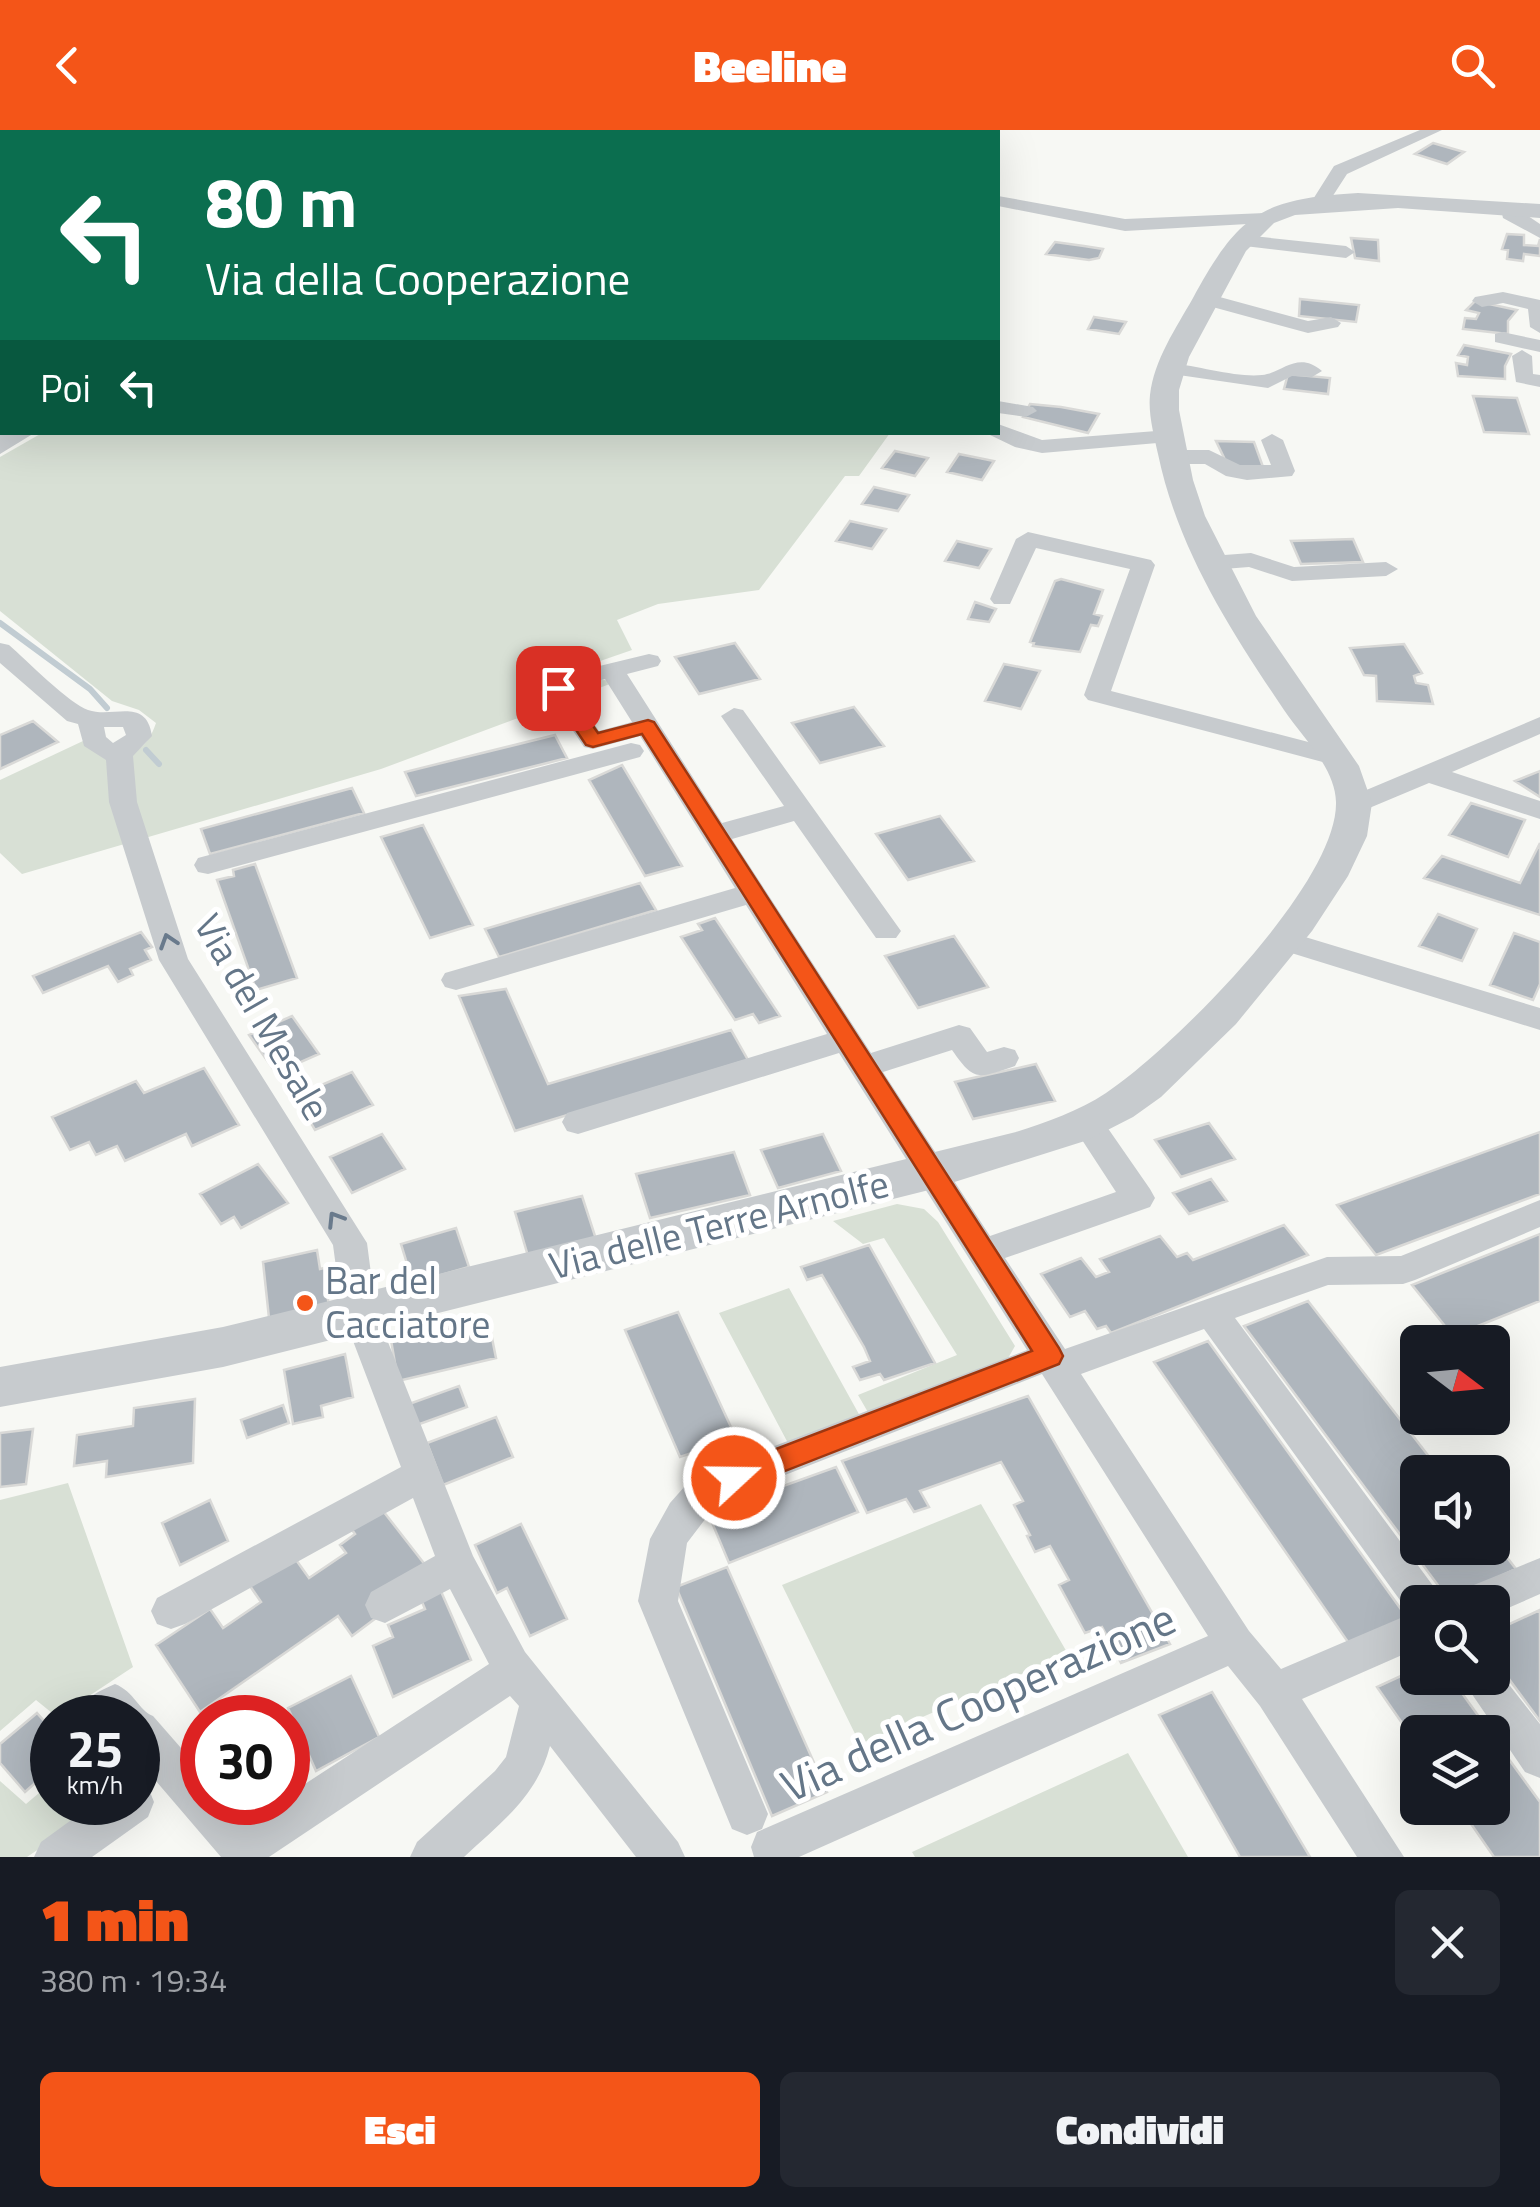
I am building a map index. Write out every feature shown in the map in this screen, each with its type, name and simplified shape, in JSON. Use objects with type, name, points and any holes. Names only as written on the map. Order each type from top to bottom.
[{"type":"street","points":[[1319,204],[1340,170],[1434,130]]},
{"type":"street","points":[[1000,201],[1126,225],[1264,218],[1319,204],[1399,200],[1540,211]]},
{"type":"street","points":[[1510,209],[1509,214],[1540,232]]},
{"type":"street","points":[[1264,218],[1243,241],[1205,299],[1172,369],[1164,391],[1171,446],[1211,563],[1257,647],[1345,779]]},
{"type":"street","points":[[1243,241],[1346,252]]},
{"type":"street","points":[[1482,302],[1494,296],[1522,299],[1537,306],[1540,322]]},
{"type":"street","points":[[1205,299],[1308,327],[1331,323]]},
{"type":"street","points":[[1502,338],[1531,351],[1523,378],[1540,381]]},
{"type":"street","points":[[1172,369],[1276,387],[1288,369],[1312,371]]},
{"type":"street","points":[[1000,407],[1026,411]]},
{"type":"street","points":[[1047,425],[1090,440],[1171,446],[1247,473],[1284,470],[1272,440]]},
{"type":"street","points":[[1000,431],[1023,445],[1043,447],[1071,446],[1090,440]]},
{"type":"street","points":[[1002,599],[1028,539],[1143,565],[1097,695],[1345,779],[1401,787],[1475,748],[1540,725]]},
{"type":"street","points":[[1211,563],[1251,560],[1292,574],[1386,569]]},
{"type":"street","name":"Via del Mesale","points":[[0,650],[64,706],[91,722],[92,740],[99,747],[106,752],[120,752],[123,802],[174,960],[350,1242],[359,1312],[457,1564],[520,1676],[663,1857]]},
{"type":"street","points":[[648,661],[563,682],[558,688],[593,740],[653,735]]},
{"type":"street","name":"Via della Cooperazione","points":[[612,670],[930,1173],[1235,1644],[1274,1692],[1382,1857]]},
{"type":"street","points":[[734,716],[886,931]]},
{"type":"street","points":[[208,865],[653,735]]},
{"type":"street","points":[[1428,773],[1540,810]]},
{"type":"street","name":"Via delle Terre Arnolfe","points":[[0,1388],[165,1359],[930,1173],[1044,1141],[1086,1123],[1158,1078],[1228,1006],[1326,884],[1346,851],[1345,779]]},
{"type":"street","points":[[716,834],[798,811]]},
{"type":"street","points":[[456,980],[753,894]]},
{"type":"street","points":[[1282,940],[1540,1019]]},
{"type":"street","points":[[578,1122],[854,1053],[959,1036],[980,1066],[1004,1058]]},
{"type":"street","points":[[982,1252],[1138,1198],[1086,1123]]},
{"type":"street","points":[[1053,1362],[1327,1272],[1402,1270],[1540,1213]]},
{"type":"street","points":[[1211,1312],[1412,1585]]},
{"type":"street","name":"Via della Cooperazione","points":[[747,1814],[658,1601],[659,1562],[676,1522],[706,1489],[1053,1362]]},
{"type":"street","points":[[171,1611],[423,1474]]},
{"type":"street","points":[[385,1605],[457,1564]]},
{"type":"street","points":[[1510,1589],[1540,1576]]},
{"type":"street","points":[[1274,1692],[1400,1637]]},
{"type":"street","name":"Via della Cooperazione","points":[[776,1857],[772,1846],[1235,1644]]},
{"type":"street","points":[[160,1756],[236,1842],[254,1842],[520,1676]]},
{"type":"street","points":[[310,1788],[520,1676]]},
{"type":"street","points":[[432,1857],[510,1786],[524,1766],[520,1676]]},
{"type":"street","points":[[1493,1695],[1540,1758]]},
{"type":"street","points":[[160,1784],[175,1773]]},
{"type":"street","points":[[56,1857],[101,1825]]},
{"type":"shaded area","points":[[38,435],[889,435],[859,476],[845,476],[759,590],[658,604],[617,620],[632,650],[554,677],[618,681],[381,769],[22,874],[0,853],[0,780],[83,741],[105,759],[123,756],[148,740],[156,723],[139,710],[112,701],[0,611],[0,457]]},
{"type":"shaded area","points":[[897,1204],[924,1209],[938,1222],[1015,1346],[1007,1360],[869,1414],[858,1395],[957,1355],[884,1238],[863,1244],[833,1221]]},
{"type":"shaded area","points":[[789,1288],[860,1416],[789,1445],[719,1313]]},
{"type":"shaded area","points":[[68,1483],[133,1667],[90,1695],[30,1695],[30,1705],[0,1731],[0,1500]]},
{"type":"shaded area","points":[[981,1504],[1068,1654],[860,1744],[782,1585]]},
{"type":"shaded area","points":[[1128,1753],[1188,1857],[915,1857],[912,1852]]},
{"type":"shaded area","points":[[0,1781],[26,1804],[30,1801],[30,1825],[74,1825],[27,1857],[0,1857]]},
{"type":"building","points":[[1433,143],[1464,152],[1447,164],[1415,154]]},
{"type":"building","points":[[1507,234],[1524,235],[1524,245],[1538,246],[1540,239],[1540,256],[1524,254],[1523,261],[1507,259],[1508,250],[1502,249]]},
{"type":"building","points":[[1351,238],[1378,240],[1379,261],[1355,258]]},
{"type":"building","points":[[1055,242],[1103,249],[1099,258],[1089,260],[1046,254]]},
{"type":"building","points":[[1300,299],[1359,305],[1356,322],[1299,316]]},
{"type":"building","points":[[1475,301],[1517,310],[1508,321],[1508,334],[1463,329],[1465,318],[1476,319],[1479,313],[1466,310]]},
{"type":"building","points":[[1094,317],[1126,322],[1119,334],[1088,329]]},
{"type":"building","points":[[1464,345],[1511,354],[1505,366],[1505,379],[1458,376],[1456,363],[1467,365],[1468,357],[1458,355]]},
{"type":"building","points":[[1288,374],[1330,378],[1328,394],[1284,389]]},
{"type":"building","points":[[1473,396],[1517,398],[1529,434],[1484,432]]},
{"type":"building","points":[[1030,404],[1099,414],[1088,433],[1023,417]]},
{"type":"building","points":[[1216,441],[1254,442],[1263,467],[1228,466]]},
{"type":"building","points":[[895,451],[928,458],[915,476],[882,468]]},
{"type":"building","points":[[959,454],[994,461],[982,480],[947,472]]},
{"type":"building","points":[[874,487],[909,495],[898,511],[862,504]]},
{"type":"building","points":[[850,521],[886,529],[872,549],[836,541]]},
{"type":"building","points":[[1353,539],[1363,562],[1301,564],[1291,541]]},
{"type":"building","points":[[957,541],[991,549],[979,568],[945,561]]},
{"type":"building","points":[[1061,579],[1103,590],[1094,614],[1102,616],[1098,626],[1091,625],[1080,652],[1033,646],[1030,642],[1055,581]]},
{"type":"building","points":[[975,602],[996,609],[989,622],[968,619]]},
{"type":"building","points":[[735,643],[760,679],[699,694],[675,657]]},
{"type":"building","points":[[1404,644],[1422,673],[1414,676],[1416,683],[1428,685],[1433,704],[1377,701],[1376,676],[1364,675],[1350,648]]},
{"type":"building","points":[[1004,664],[1040,671],[1021,709],[985,701]]},
{"type":"building","points":[[854,707],[884,746],[820,763],[792,723]]},
{"type":"building","points":[[33,721],[58,742],[0,769],[0,735]]},
{"type":"building","points":[[555,735],[567,758],[416,796],[405,772]]},
{"type":"building","points":[[622,765],[682,866],[645,876],[589,780]]},
{"type":"building","points":[[1540,771],[1540,797],[1515,781]]},
{"type":"building","points":[[352,788],[364,813],[210,854],[201,829]]},
{"type":"building","points":[[1471,803],[1525,820],[1508,857],[1449,835]]},
{"type":"building","points":[[940,816],[974,861],[908,880],[876,834]]},
{"type":"building","points":[[423,825],[473,925],[430,938],[381,837]]},
{"type":"building","points":[[1540,843],[1540,915],[1424,878],[1442,856],[1520,883]]},
{"type":"building","points":[[255,864],[297,978],[256,990],[217,880],[234,876],[233,870]]},
{"type":"building","points":[[640,883],[656,910],[499,957],[485,929]]},
{"type":"building","points":[[1438,914],[1477,929],[1462,961],[1419,946]]},
{"type":"building","points":[[715,918],[780,1016],[759,1023],[753,1014],[735,1020],[681,937],[702,930],[698,924]]},
{"type":"building","points":[[141,932],[152,947],[145,950],[151,960],[130,969],[133,975],[118,982],[108,966],[43,993],[33,976]]},
{"type":"building","points":[[1514,933],[1540,942],[1540,984],[1533,1000],[1490,985]]},
{"type":"building","points":[[954,936],[988,987],[918,1008],[885,956]]},
{"type":"building","points":[[506,989],[548,1084],[731,1030],[748,1060],[515,1131],[459,996]]},
{"type":"building","points":[[292,1016],[319,1054],[276,1073],[249,1035]]},
{"type":"building","points":[[1036,1064],[1055,1101],[973,1119],[955,1082]]},
{"type":"building","points":[[204,1068],[239,1125],[192,1146],[186,1134],[125,1161],[117,1146],[96,1155],[89,1142],[70,1150],[52,1117],[136,1081],[144,1093]]},
{"type":"building","points":[[352,1072],[373,1105],[315,1130],[295,1096]]},
{"type":"building","points":[[1209,1123],[1235,1159],[1181,1177],[1155,1140]]},
{"type":"building","points":[[1540,1132],[1540,1194],[1376,1255],[1337,1205]]},
{"type":"building","points":[[382,1134],[405,1169],[352,1193],[330,1157]]},
{"type":"building","points":[[823,1134],[841,1171],[778,1188],[761,1150]]},
{"type":"building","points":[[734,1152],[750,1195],[650,1218],[636,1174]]},
{"type":"building","points":[[258,1164],[288,1203],[241,1228],[234,1217],[221,1224],[200,1194]]},
{"type":"building","points":[[1211,1179],[1227,1201],[1189,1214],[1173,1193]]},
{"type":"building","points":[[582,1196],[596,1239],[528,1256],[515,1212]]},
{"type":"building","points":[[1284,1225],[1308,1255],[1111,1333],[1106,1326],[1097,1329],[1085,1311],[1070,1317],[1041,1274],[1081,1258],[1096,1277],[1109,1272],[1100,1259],[1160,1236],[1177,1257],[1187,1253],[1193,1260]]},
{"type":"building","points":[[456,1228],[469,1267],[413,1283],[401,1244]]},
{"type":"building","points":[[1540,1234],[1540,1301],[1480,1325],[1444,1325],[1412,1285]]},
{"type":"building","points":[[869,1245],[935,1363],[884,1380],[880,1374],[860,1380],[853,1367],[870,1361],[864,1347],[822,1275],[807,1280],[801,1267]]},
{"type":"building","points":[[317,1250],[320,1269],[333,1266],[336,1287],[326,1289],[329,1305],[269,1318],[263,1262]]},
{"type":"building","points":[[1308,1301],[1400,1419],[1400,1435],[1412,1435],[1428,1455],[1400,1455],[1400,1535],[1244,1326]]},
{"type":"building","points":[[678,1312],[736,1438],[680,1457],[625,1330]]},
{"type":"building","points":[[488,1318],[496,1358],[398,1381],[391,1340]]},
{"type":"building","points":[[1208,1341],[1400,1608],[1400,1623],[1350,1645],[1154,1362]]},
{"type":"building","points":[[345,1354],[353,1397],[321,1406],[323,1417],[293,1424],[284,1370]]},
{"type":"building","points":[[459,1386],[467,1407],[417,1425],[409,1404]]},
{"type":"building","points":[[1028,1396],[1170,1644],[1121,1663],[1102,1627],[1085,1633],[1059,1585],[1069,1580],[1050,1546],[1035,1552],[1027,1536],[1030,1535],[1014,1505],[1023,1501],[1001,1462],[920,1491],[929,1507],[914,1512],[906,1499],[867,1513],[842,1461]]},
{"type":"building","points":[[195,1399],[193,1463],[106,1477],[107,1461],[74,1466],[77,1435],[133,1426],[134,1408]]},
{"type":"building","points":[[283,1405],[289,1423],[247,1438],[241,1420]]},
{"type":"building","points":[[496,1417],[513,1457],[443,1485],[427,1443]]},
{"type":"building","points":[[33,1429],[26,1484],[0,1487],[0,1433]]},
{"type":"building","points":[[836,1467],[858,1512],[729,1563],[708,1513]]},
{"type":"building","points":[[210,1500],[228,1541],[180,1565],[162,1523]]},
{"type":"building","points":[[380,1507],[426,1566],[380,1615],[352,1636],[338,1616],[224,1695],[189,1695],[156,1645],[210,1609],[223,1628],[261,1602],[250,1586],[294,1557],[309,1578],[346,1553],[340,1545],[355,1534],[350,1527]]},
{"type":"building","points":[[521,1524],[567,1619],[530,1636],[507,1588],[497,1593],[475,1545]]},
{"type":"building","points":[[1510,1561],[1516,1569],[1481,1585],[1438,1585],[1423,1565],[1510,1565]]},
{"type":"building","points":[[727,1567],[827,1792],[772,1816],[676,1587]]},
{"type":"building","points":[[440,1589],[471,1660],[393,1697],[373,1646],[393,1637],[388,1625],[425,1609],[420,1597]]},
{"type":"building","points":[[1540,1610],[1540,1721],[1510,1680],[1510,1624]]},
{"type":"building","points":[[351,1676],[379,1737],[316,1771],[310,1758],[310,1697]]},
{"type":"building","points":[[1400,1676],[1400,1695],[1463,1695],[1478,1715],[1400,1715],[1400,1720],[1377,1687]]},
{"type":"building","points":[[1212,1692],[1310,1857],[1240,1857],[1159,1715]]},
{"type":"building","points":[[30,1719],[30,1788],[25,1792],[0,1763],[0,1744]]},
{"type":"building","points":[[1510,1761],[1540,1802],[1540,1857],[1494,1857],[1472,1825],[1510,1825]]},
{"type":"waterway","points":[[0,623],[90,689],[107,708]]},
{"type":"waterway","points":[[146,750],[159,764]]},
{"type":"place","name":"Bar del Cacciatore","points":[[305,1303]]},
{"type":"route","points":[[558,688],[593,740],[648,726],[1050,1356],[734,1478]]}]
